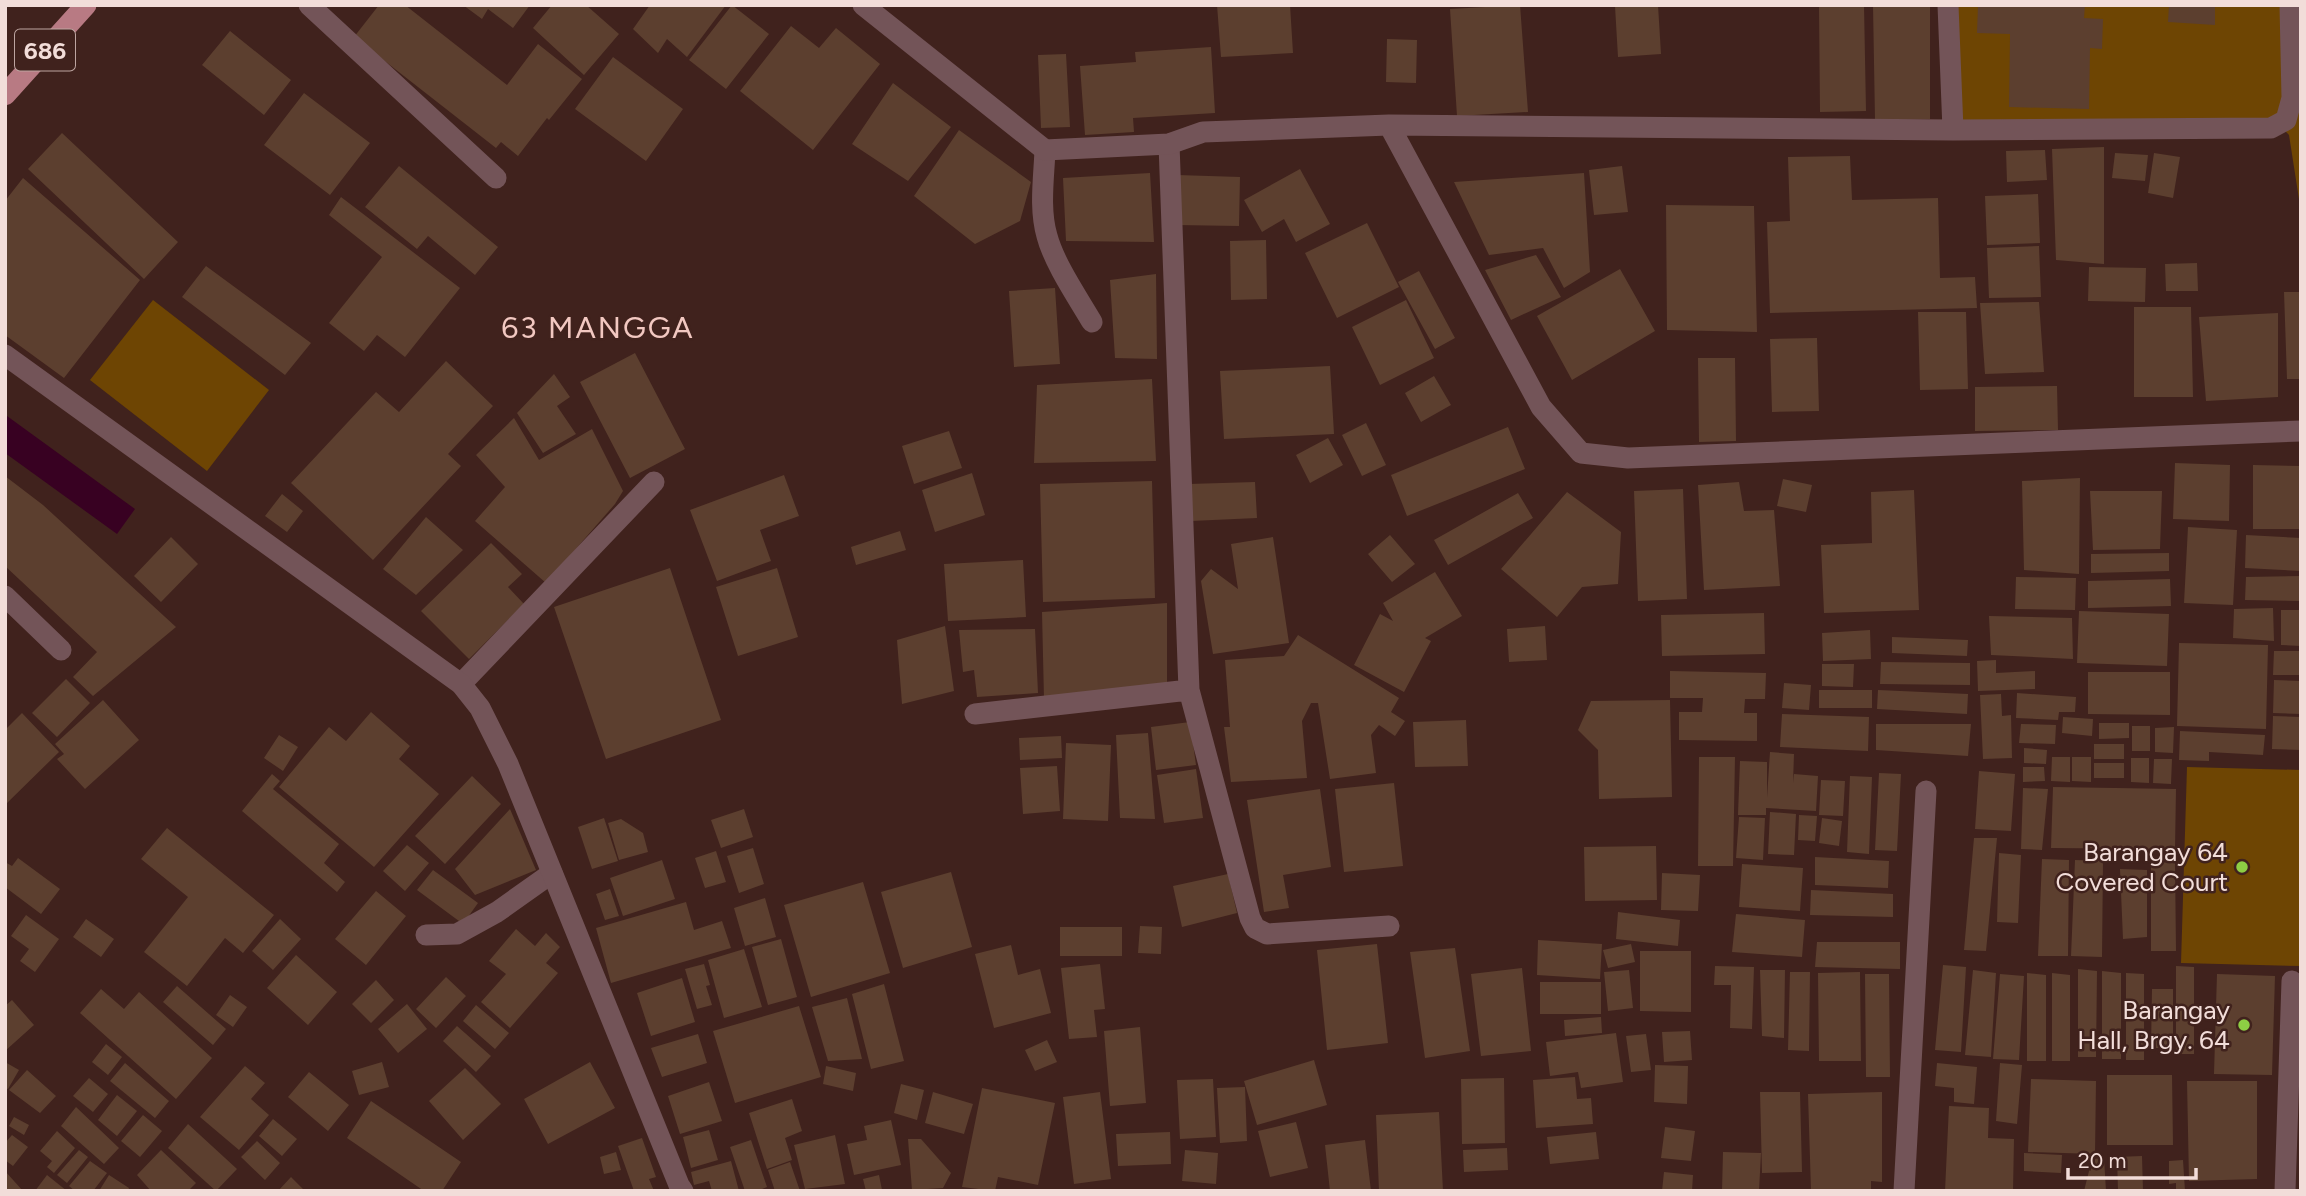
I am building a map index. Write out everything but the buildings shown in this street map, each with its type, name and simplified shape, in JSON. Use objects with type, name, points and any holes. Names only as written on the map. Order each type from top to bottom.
[{"type":"main road","name":"686","points":[[5,95],[86,5]]},
{"type":"street","points":[[309,5],[496,178]]},
{"type":"street","points":[[863,5],[1045,150],[1169,144],[1203,132],[1389,125],[1953,130],[2271,128],[2286,120],[2292,98],[2290,5]]},
{"type":"street","points":[[1948,5],[1953,130]]},
{"type":"street","points":[[1389,125],[1541,408],[1581,453],[1628,458],[2301,431]]},
{"type":"street","points":[[1169,144],[1189,690],[1250,918],[1255,928],[1267,934],[1390,926]]},
{"type":"street","points":[[1045,150],[1043,198],[1047,236],[1066,277],[1093,322]]},
{"type":"street","points":[[5,355],[461,684],[480,708],[508,764],[683,1191]]},
{"type":"street","points":[[461,684],[654,482]]},
{"type":"street","points":[[5,596],[61,650]]},
{"type":"street","points":[[975,714],[1189,690]]},
{"type":"street","points":[[1904,1191],[1926,791]]},
{"type":"street","points":[[426,935],[457,934],[497,912],[552,873]]},
{"type":"street","points":[[2285,1191],[2291,982]]},
{"type":"shaded area","points":[[1954,5],[2301,5],[2301,212],[2289,135],[2274,119],[1954,123]]},
{"type":"shaded area","points":[[153,300],[269,390],[207,471],[90,380]]},
{"type":"shaded area","points":[[7,416],[135,509],[117,534],[5,453]]},
{"type":"shaded area","name":"Barangay 64 Covered Court","points":[[2187,767],[2301,770],[2301,966],[2181,963]]},
{"type":"place","name":"Barangay 64 Covered Court","points":[[2242,867]]},
{"type":"place","name":"Barangay Hall, Brgy. 64","points":[[2244,1025]]},
{"type":"district","name":"63 MANGGA","points":[[598,327]]}]
